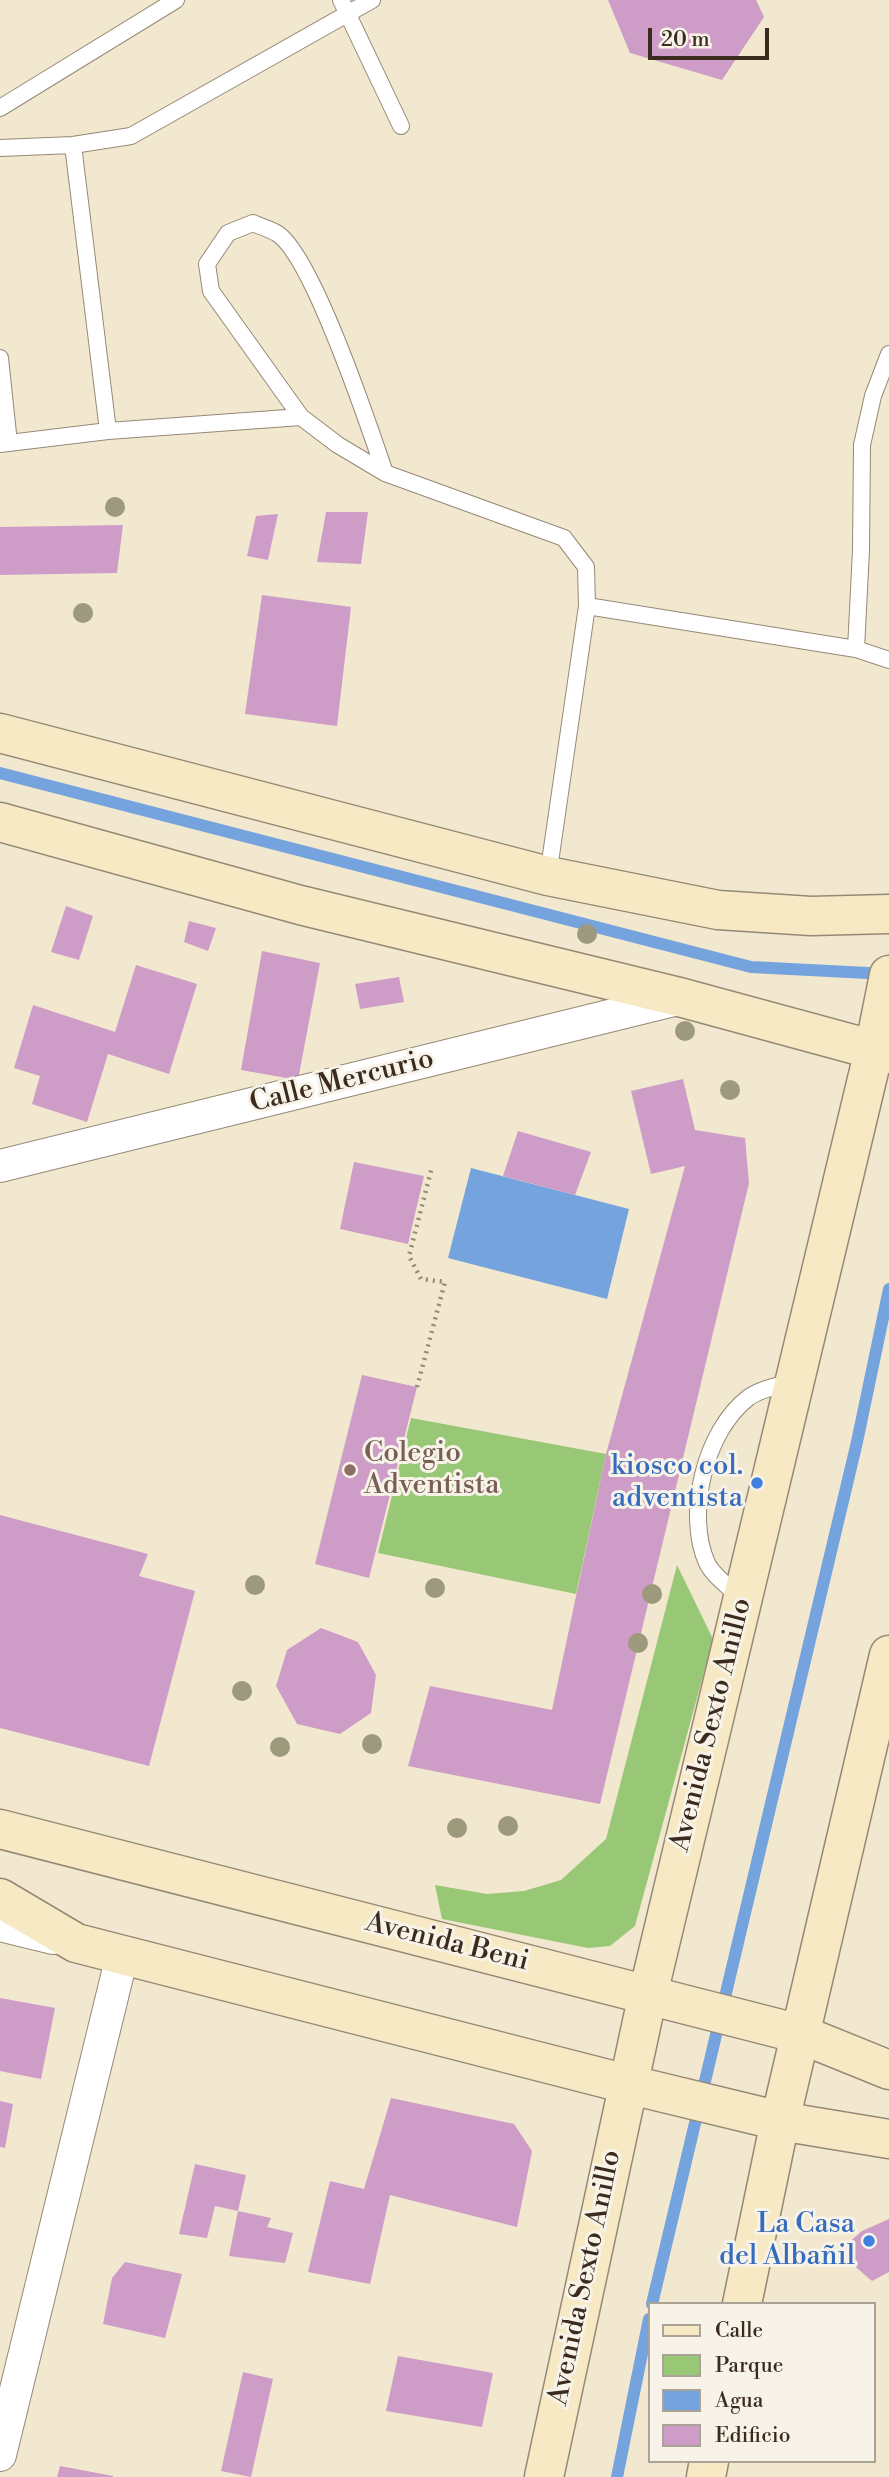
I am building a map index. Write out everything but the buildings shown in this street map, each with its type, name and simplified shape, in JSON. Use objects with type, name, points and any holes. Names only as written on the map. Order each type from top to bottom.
[{"type":"street","points":[[0,733],[548,876],[718,910],[811,916],[889,914]]},
{"type":"street","points":[[0,822],[300,905],[683,998],[882,1052]]},
{"type":"street","name":"Avenida Sexto Anillo","points":[[544,2477],[640,2087],[742,1600],[882,1052],[889,975]]},
{"type":"street","name":"Calle Mercurio","points":[[0,1166],[683,998]]},
{"type":"street","points":[[742,2302],[768,2118],[889,1655]]},
{"type":"street","name":"Avenida Beni","points":[[0,1829],[791,2032],[889,2070]]},
{"type":"street","points":[[0,1898],[76,1943]]},
{"type":"street","points":[[0,1925],[768,2118],[889,2139]]},
{"type":"street","points":[[0,2454],[122,1956]]},
{"type":"lane","points":[[0,108],[176,0]]},
{"type":"lane","points":[[0,148],[73,145],[131,136],[345,7],[372,0]]},
{"type":"lane","points":[[345,7],[401,126]]},
{"type":"lane","points":[[73,145],[108,431]]},
{"type":"lane","points":[[385,473],[359,394],[300,259],[278,234],[253,223],[228,233],[207,264],[212,291],[301,417],[385,473],[564,538],[586,566],[587,606],[548,876]]},
{"type":"lane","points":[[856,649],[862,445],[873,396],[889,354]]},
{"type":"lane","points":[[0,358],[5,443],[108,431],[301,417]]},
{"type":"lane","points":[[587,606],[856,649],[889,660]]},
{"type":"lane","points":[[742,1600],[708,1565],[696,1517],[710,1453],[723,1420],[750,1396],[796,1381]]},
{"type":"path","points":[[417,1387],[445,1282],[421,1279],[409,1256],[432,1167]]},
{"type":"green space","points":[[411,1418],[606,1454],[576,1594],[378,1553]]},
{"type":"green space","points":[[677,1565],[713,1639],[635,1926],[610,1946],[588,1948],[442,1919],[435,1885],[487,1894],[524,1891],[561,1880],[606,1839]]},
{"type":"water","points":[[471,1168],[629,1209],[607,1299],[448,1258]]},
{"type":"waterway","points":[[0,773],[751,967],[868,973]]},
{"type":"waterway","points":[[652,2302],[857,1442],[889,1289]]},
{"type":"waterway","points":[[617,2477],[648,2324]]},
{"type":"place","name":"Colegio Adventista","points":[[350,1470]]},
{"type":"place","name":"kiosco col. adventista","points":[[757,1483]]},
{"type":"place","name":"La Casa del Albañil","points":[[869,2241]]}]
